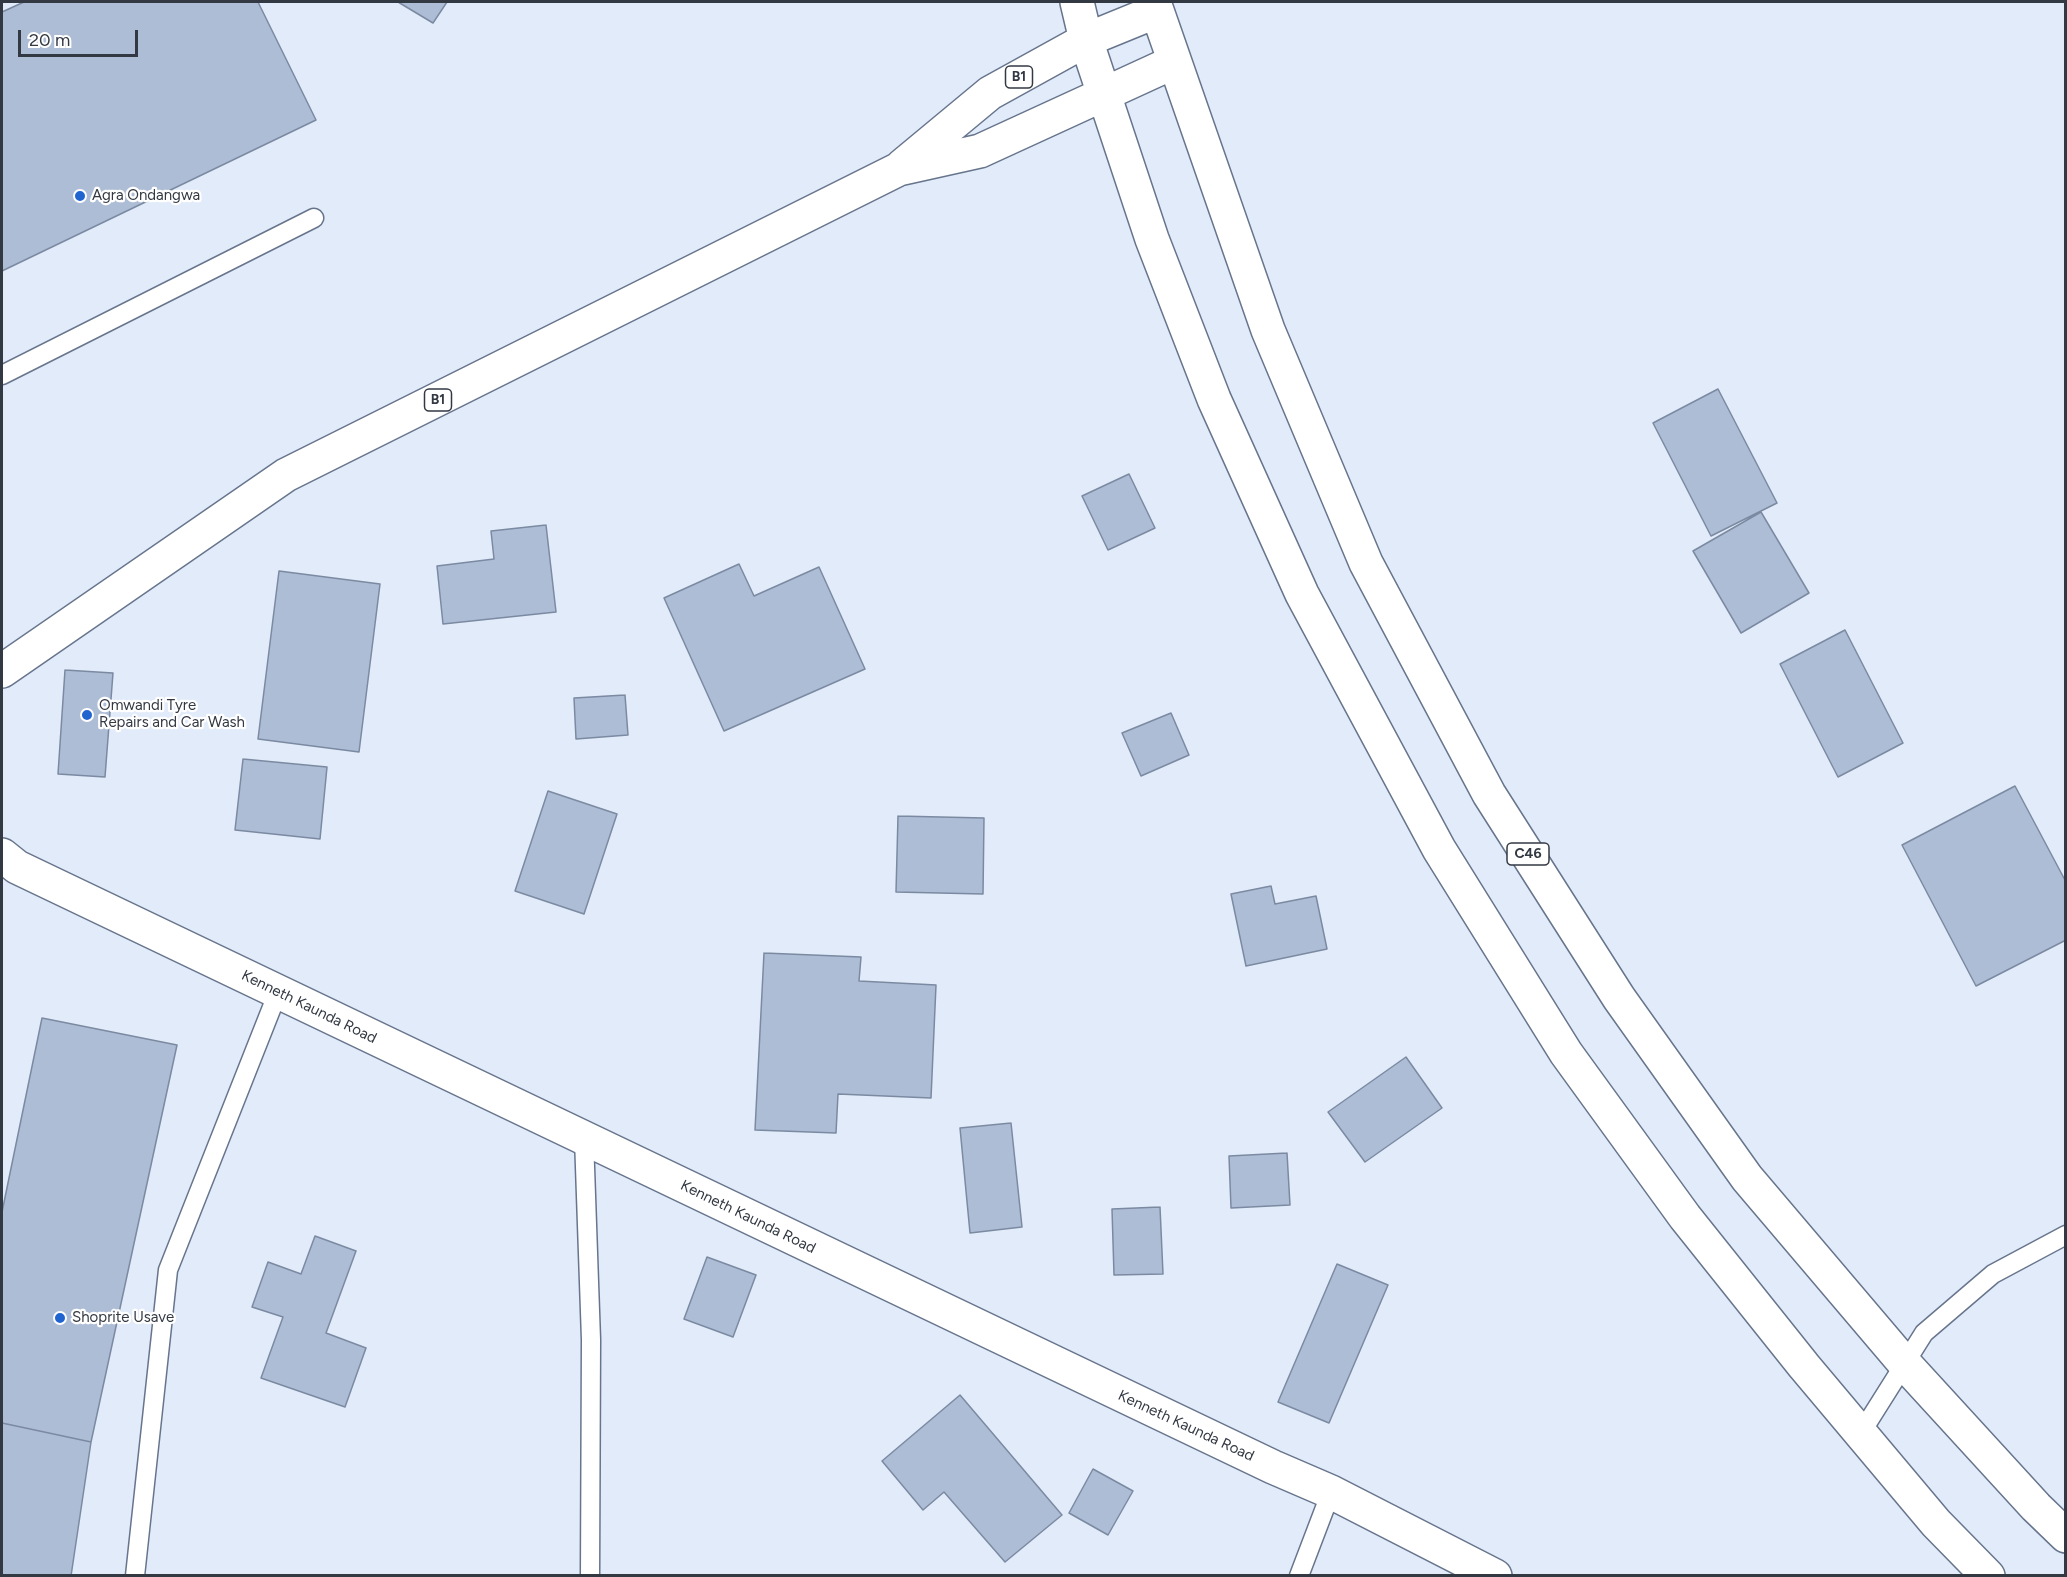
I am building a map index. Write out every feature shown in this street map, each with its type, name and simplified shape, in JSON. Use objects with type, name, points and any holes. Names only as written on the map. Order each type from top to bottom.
[{"type":"main road","points":[[1077,2],[1086,40],[1106,94],[1152,239],[1214,399],[1302,594],[1439,849],[1566,1053],[1685,1217],[1936,1523],[1989,1575]]},
{"type":"main road","name":"B1","points":[[2,671],[286,475],[899,169],[990,93],[1086,40],[1155,6],[1174,62],[980,151],[899,169]]},
{"type":"main road","name":"C46","points":[[1174,62],[1268,330],[1366,563],[1489,794],[1619,998],[1747,1178],[1905,1364],[2036,1507],[2066,1536]]},
{"type":"main road","name":"Kenneth Kaunda Road","points":[[2,855],[17,867],[1262,1462],[1331,1492],[1495,1575]]},
{"type":"lane","points":[[2,375],[314,218]]},
{"type":"lane","points":[[135,1575],[168,1270],[278,992]]},
{"type":"lane","points":[[584,1138],[591,1340],[591,1575]]},
{"type":"lane","points":[[1861,1432],[1924,1333],[1993,1274],[2066,1234]]},
{"type":"lane","points":[[1299,1575],[1331,1492]]},
{"type":"building","name":"Agra Ondangwa","points":[[24,2],[258,2],[316,120],[2,271],[2,12]]},
{"type":"building","points":[[398,2],[447,2],[433,23]]},
{"type":"building","points":[[1718,389],[1777,503],[1711,536],[1653,423]]},
{"type":"building","points":[[1129,474],[1155,528],[1108,550],[1082,496]]},
{"type":"building","points":[[1761,512],[1809,593],[1741,633],[1693,551]]},
{"type":"building","points":[[546,525],[556,612],[443,624],[437,566],[494,559],[491,531]]},
{"type":"building","points":[[739,564],[754,596],[819,567],[865,669],[724,731],[664,598]]},
{"type":"building","points":[[279,571],[380,584],[359,752],[258,739]]},
{"type":"building","points":[[1845,630],[1903,743],[1838,777],[1780,664]]},
{"type":"building","points":[[65,670],[113,673],[105,777],[58,774]]},
{"type":"building","points":[[625,695],[628,735],[576,739],[574,698]]},
{"type":"building","points":[[1171,713],[1189,755],[1141,776],[1122,733]]},
{"type":"building","points":[[243,759],[327,767],[320,839],[235,830]]},
{"type":"building","points":[[2015,786],[2066,882],[2066,940],[1976,986],[1902,845]]},
{"type":"building","points":[[548,791],[617,814],[584,914],[515,891]]},
{"type":"building","points":[[898,816],[984,818],[983,894],[896,892]]},
{"type":"building","points":[[1271,886],[1275,904],[1316,896],[1327,949],[1246,966],[1231,894]]},
{"type":"building","points":[[764,953],[861,957],[859,981],[936,985],[931,1098],[838,1094],[836,1133],[755,1130]]},
{"type":"building","name":"Shoprite Usave","points":[[42,1018],[177,1045],[91,1442],[2,1423],[2,1212]]},
{"type":"building","points":[[1406,1057],[1442,1108],[1365,1162],[1328,1112]]},
{"type":"building","points":[[1011,1123],[1022,1227],[970,1233],[960,1128]]},
{"type":"building","points":[[1287,1153],[1290,1205],[1231,1208],[1229,1156]]},
{"type":"building","points":[[1160,1207],[1163,1274],[1114,1275],[1112,1209]]},
{"type":"building","points":[[315,1236],[356,1251],[326,1333],[366,1348],[345,1407],[261,1378],[283,1317],[252,1307],[268,1262],[301,1274]]},
{"type":"building","points":[[707,1257],[756,1275],[733,1337],[684,1319]]},
{"type":"building","points":[[1337,1264],[1388,1285],[1329,1423],[1278,1402]]},
{"type":"building","points":[[960,1395],[1062,1515],[1005,1562],[944,1492],[923,1510],[882,1461]]},
{"type":"building","points":[[2,1423],[91,1442],[71,1576],[2,1576]]},
{"type":"building","points":[[1093,1469],[1133,1491],[1108,1535],[1069,1513]]},
{"type":"place","name":"Agra Ondangwa","points":[[80,196]]},
{"type":"place","name":"Omwandi Tyre Repairs and Car Wash","points":[[87,715]]},
{"type":"place","name":"Shoprite Usave","points":[[60,1318]]}]
